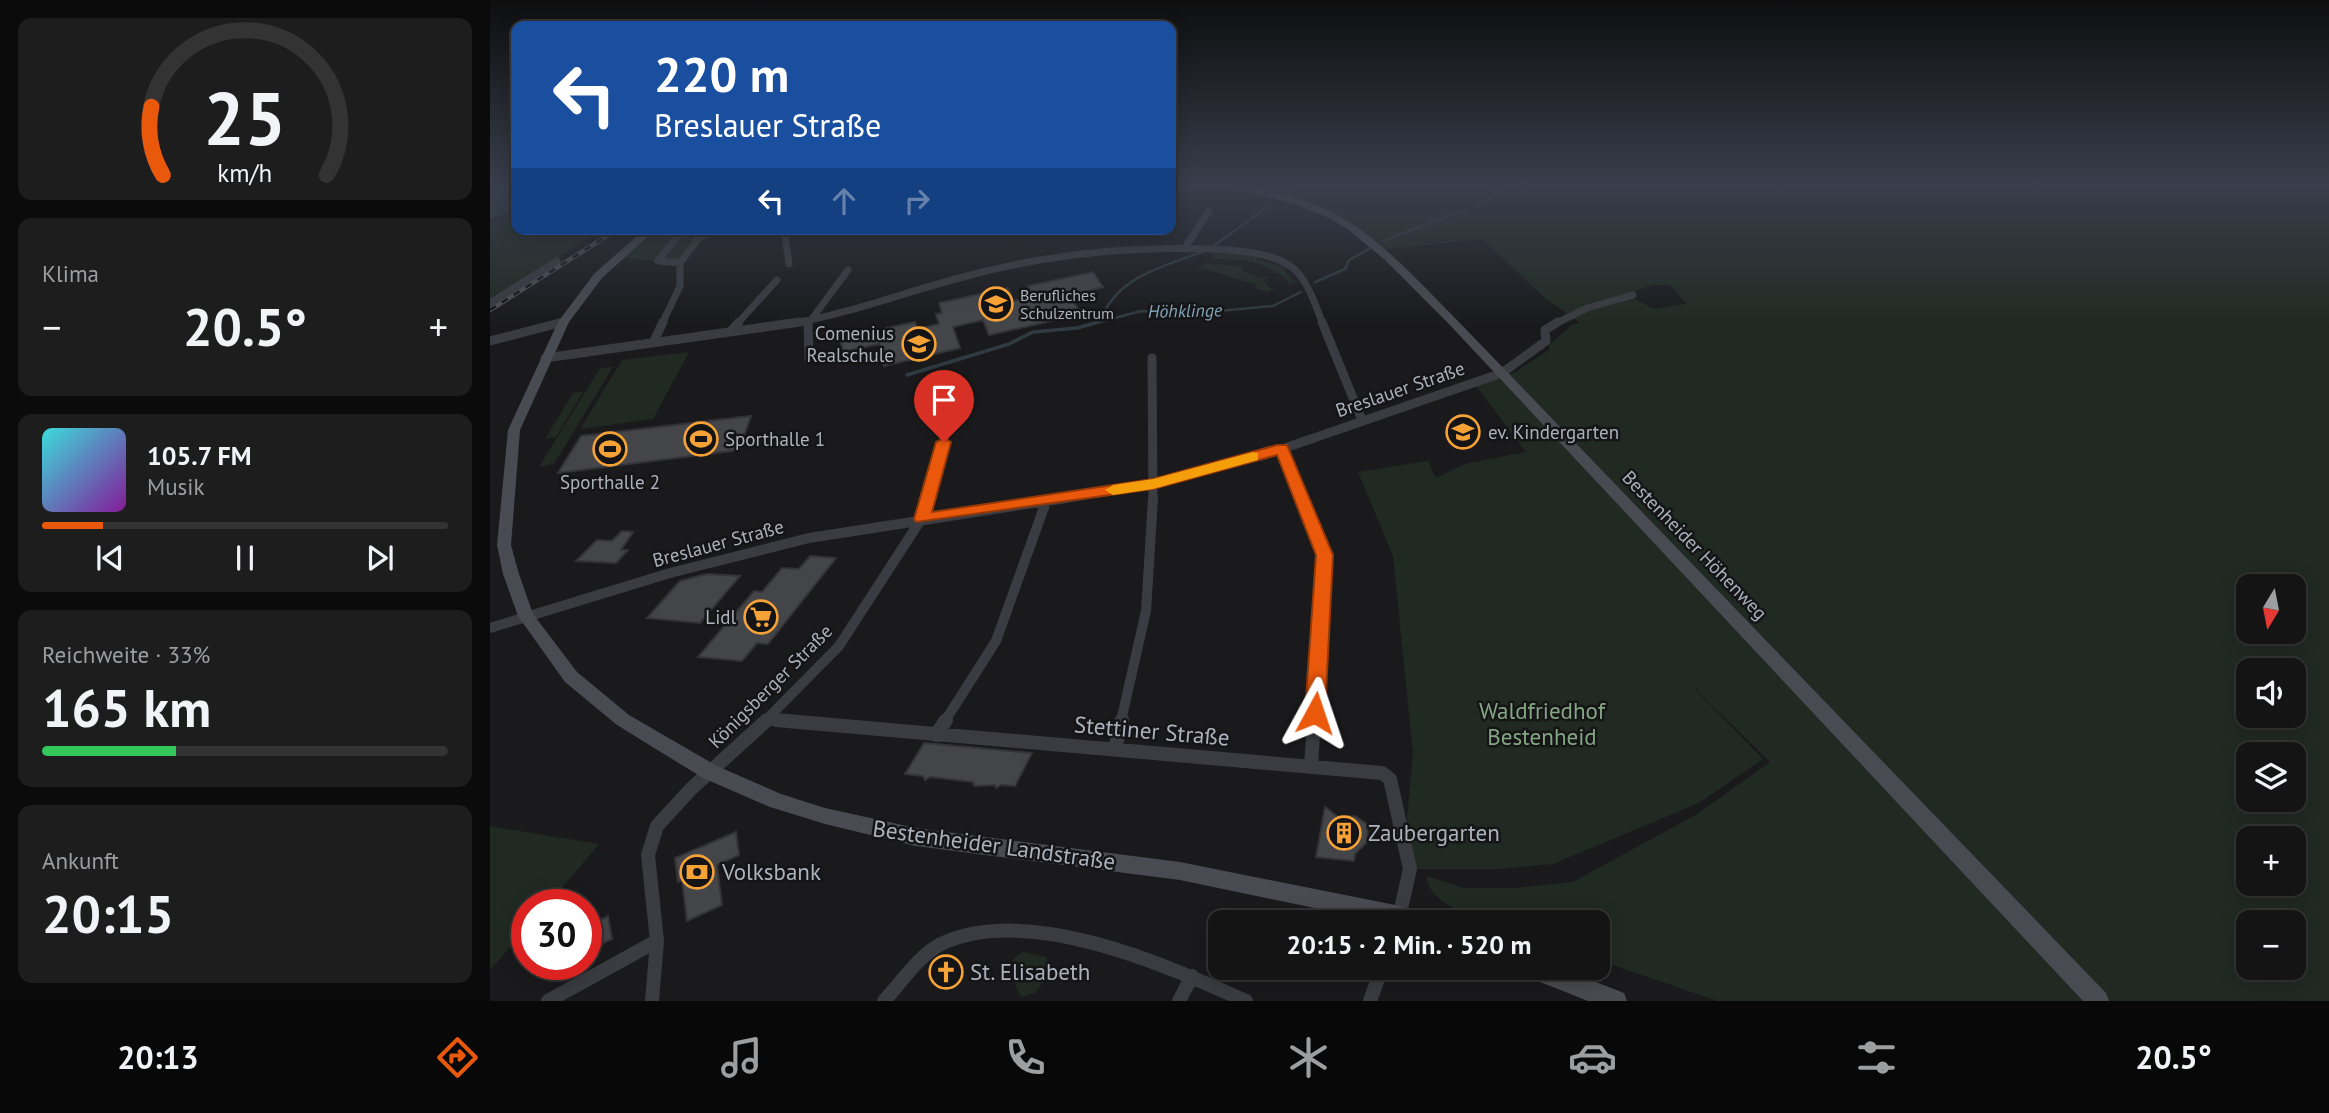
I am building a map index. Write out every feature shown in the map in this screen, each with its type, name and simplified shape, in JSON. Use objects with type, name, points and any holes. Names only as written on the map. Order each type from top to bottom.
[{"type":"main road","name":"Bestenheider Höhenweg","points":[[1355,231],[1363,235],[1502,373],[2098,1001]]},
{"type":"main road","name":"Bestenheider Landstraße","points":[[644,235],[598,276],[564,322],[545,358],[514,430],[504,545],[520,599],[579,684],[623,720],[710,772],[777,801],[879,831],[1180,870],[1360,910]]},
{"type":"main road","points":[[1563,980],[1616,1001]]},
{"type":"street","points":[[1184,249],[1196,231]]},
{"type":"street","points":[[678,235],[658,261],[680,263]]},
{"type":"street","points":[[653,343],[680,286],[680,263],[698,239],[705,235]]},
{"type":"street","points":[[785,235],[789,264]]},
{"type":"street","points":[[545,358],[808,321],[883,304],[984,271],[1067,257],[1226,248],[1264,254],[1296,269],[1362,419]]},
{"type":"street","points":[[490,303],[557,261]]},
{"type":"street","points":[[809,359],[808,321],[848,270]]},
{"type":"street","points":[[730,332],[776,281]]},
{"type":"street","name":"Breslauer Straße","points":[[490,628],[520,599],[670,573],[809,538],[1153,484],[1282,449],[1362,419],[1502,373],[1537,350],[1546,341],[1545,330],[1559,321],[1598,302],[1633,295]]},
{"type":"street","points":[[490,341],[564,322]]},
{"type":"street","points":[[1115,749],[1146,611],[1153,484],[1152,358]]},
{"type":"street","points":[[922,519],[958,390]]},
{"type":"street","points":[[1282,449],[1325,555],[1326,579],[1311,767]]},
{"type":"street","points":[[936,735],[996,641],[1047,499]]},
{"type":"street","name":"Königsberger Straße","points":[[652,1001],[657,941],[648,855],[657,826],[673,806],[768,719],[839,646],[922,519]]},
{"type":"street","name":"Stettiner Straße","points":[[768,719],[1382,773],[1390,779],[1410,869],[1406,910]]},
{"type":"street","points":[[884,1001],[939,945],[975,931],[1023,933],[1107,948],[1192,976],[1247,1001]]},
{"type":"street","points":[[548,1001],[657,941]]},
{"type":"street","points":[[1179,1001],[1192,976]]},
{"type":"street","points":[[1370,1001],[1378,980]]},
{"type":"green space","points":[[490,231],[511,231],[511,235],[593,235],[490,300]]},
{"type":"green space","name":"Waldfriedhof Bestenheid","points":[[1354,231],[2329,231],[2329,1001],[1718,1001],[1610,964],[1610,910],[1458,910],[1442,901],[1434,894],[1427,876],[1464,888],[1514,888],[1573,882],[1697,814],[1770,762],[1683,677],[1763,759],[1699,803],[1553,864],[1500,869],[1410,869],[1405,840],[1413,754],[1393,556],[1358,472],[1428,461],[1436,478],[1465,464],[1526,452],[1476,386],[1515,372],[1549,350],[1549,345],[1573,324],[1580,323],[1545,298],[1482,239],[1379,250]],"holes":[[[1652,285],[1670,285],[1686,304],[1654,309],[1631,297],[1630,293]]]},
{"type":"green space","points":[[644,235],[705,235],[698,239],[680,263],[617,257]]},
{"type":"green space","points":[[1215,251],[1260,256],[1257,259],[1288,268],[1283,270],[1294,281],[1300,281],[1286,285],[1289,283],[1279,273],[1270,272],[1274,270],[1251,261],[1248,264],[1247,260],[1211,259]]},
{"type":"green space","points":[[1206,263],[1244,267],[1241,270],[1260,278],[1265,275],[1268,278],[1263,280],[1271,289],[1277,288],[1267,292],[1254,288],[1257,285],[1205,269],[1197,270]]},
{"type":"green space","points":[[689,352],[653,419],[580,429],[622,360]]},
{"type":"green space","points":[[613,367],[554,464],[539,467],[600,368]]},
{"type":"green space","points":[[583,392],[556,437],[545,439],[573,393]]},
{"type":"green space","points":[[490,826],[599,844],[561,889],[511,889],[511,946],[490,970]]},
{"type":"green space","points":[[1022,952],[1046,957],[1051,972],[1035,993],[1021,997],[1006,966]]},
{"type":"building","points":[[1093,272],[1103,287],[1070,295],[1080,312],[1059,317],[1060,319],[989,335],[983,320],[953,327],[960,348],[884,366],[879,344],[843,352],[840,338],[915,322],[917,329],[939,324],[936,314],[942,313],[939,303],[1008,288],[1013,301],[1034,297],[1028,286]]},
{"type":"building","points":[[751,416],[739,450],[558,473],[581,436]]},
{"type":"building","points":[[622,531],[633,532],[621,550],[628,550],[616,563],[576,561],[597,540],[612,541]]},
{"type":"building","name":"Lidl","points":[[810,556],[836,558],[768,644],[757,643],[742,661],[698,657],[754,591],[762,592],[782,568],[799,569]]},
{"type":"building","points":[[707,574],[740,576],[700,623],[647,618],[680,581]]},
{"type":"building","points":[[924,743],[1032,753],[1015,786],[974,786],[973,782],[930,777],[925,780],[923,776],[905,774]]},
{"type":"building","name":"Zaubergarten","points":[[1325,807],[1338,817],[1355,816],[1367,824],[1368,841],[1355,854],[1354,861],[1316,857]]},
{"type":"building","name":"Volksbank","points":[[736,832],[739,855],[717,865],[722,905],[687,921],[682,880],[678,882],[675,858]]},
{"type":"building","points":[[608,916],[612,939],[602,944],[602,919]]},
{"type":"building","name":"St. Elisabeth","points":[[946,961],[959,968],[946,984],[934,976]]},
{"type":"waterway","points":[[1215,245],[1235,231]]},
{"type":"waterway","name":"Höhklinge","points":[[1383,241],[1410,231]]},
{"type":"waterway","name":"Höhklinge","points":[[1315,282],[1345,269],[1349,260],[1369,249]]},
{"type":"waterway","points":[[1101,320],[1108,305],[1130,283],[1157,268],[1202,252]]},
{"type":"waterway","name":"Höhklinge","points":[[1092,324],[1141,311],[1197,313],[1273,306],[1301,292]]},
{"type":"waterway","name":"Höhklinge","points":[[907,375],[1009,344],[1033,332],[1077,328],[1099,322]]},
{"type":"railway","points":[[490,310],[609,235]]},
{"type":"slow traffic","points":[[1113,490],[1153,484],[1253,457]]},
{"type":"place","name":"Berufliches Schulzentrum","points":[[996,304]]},
{"type":"place","name":"Comenius Realschule","points":[[919,344]]},
{"type":"place","name":"ev. Kindergarten","points":[[1463,432]]},
{"type":"place","name":"Sporthalle 1","points":[[701,439]]},
{"type":"place","name":"Sporthalle 2","points":[[610,449]]},
{"type":"place","name":"Lidl","points":[[761,617]]},
{"type":"place","name":"Zaubergarten","points":[[1344,833]]},
{"type":"place","name":"Volksbank","points":[[697,872]]},
{"type":"place","name":"St. Elisabeth","points":[[946,972]]},
{"type":"route","points":[[944,442],[922,519],[1153,484],[1282,449],[1325,555],[1326,579],[1315,713]]}]
